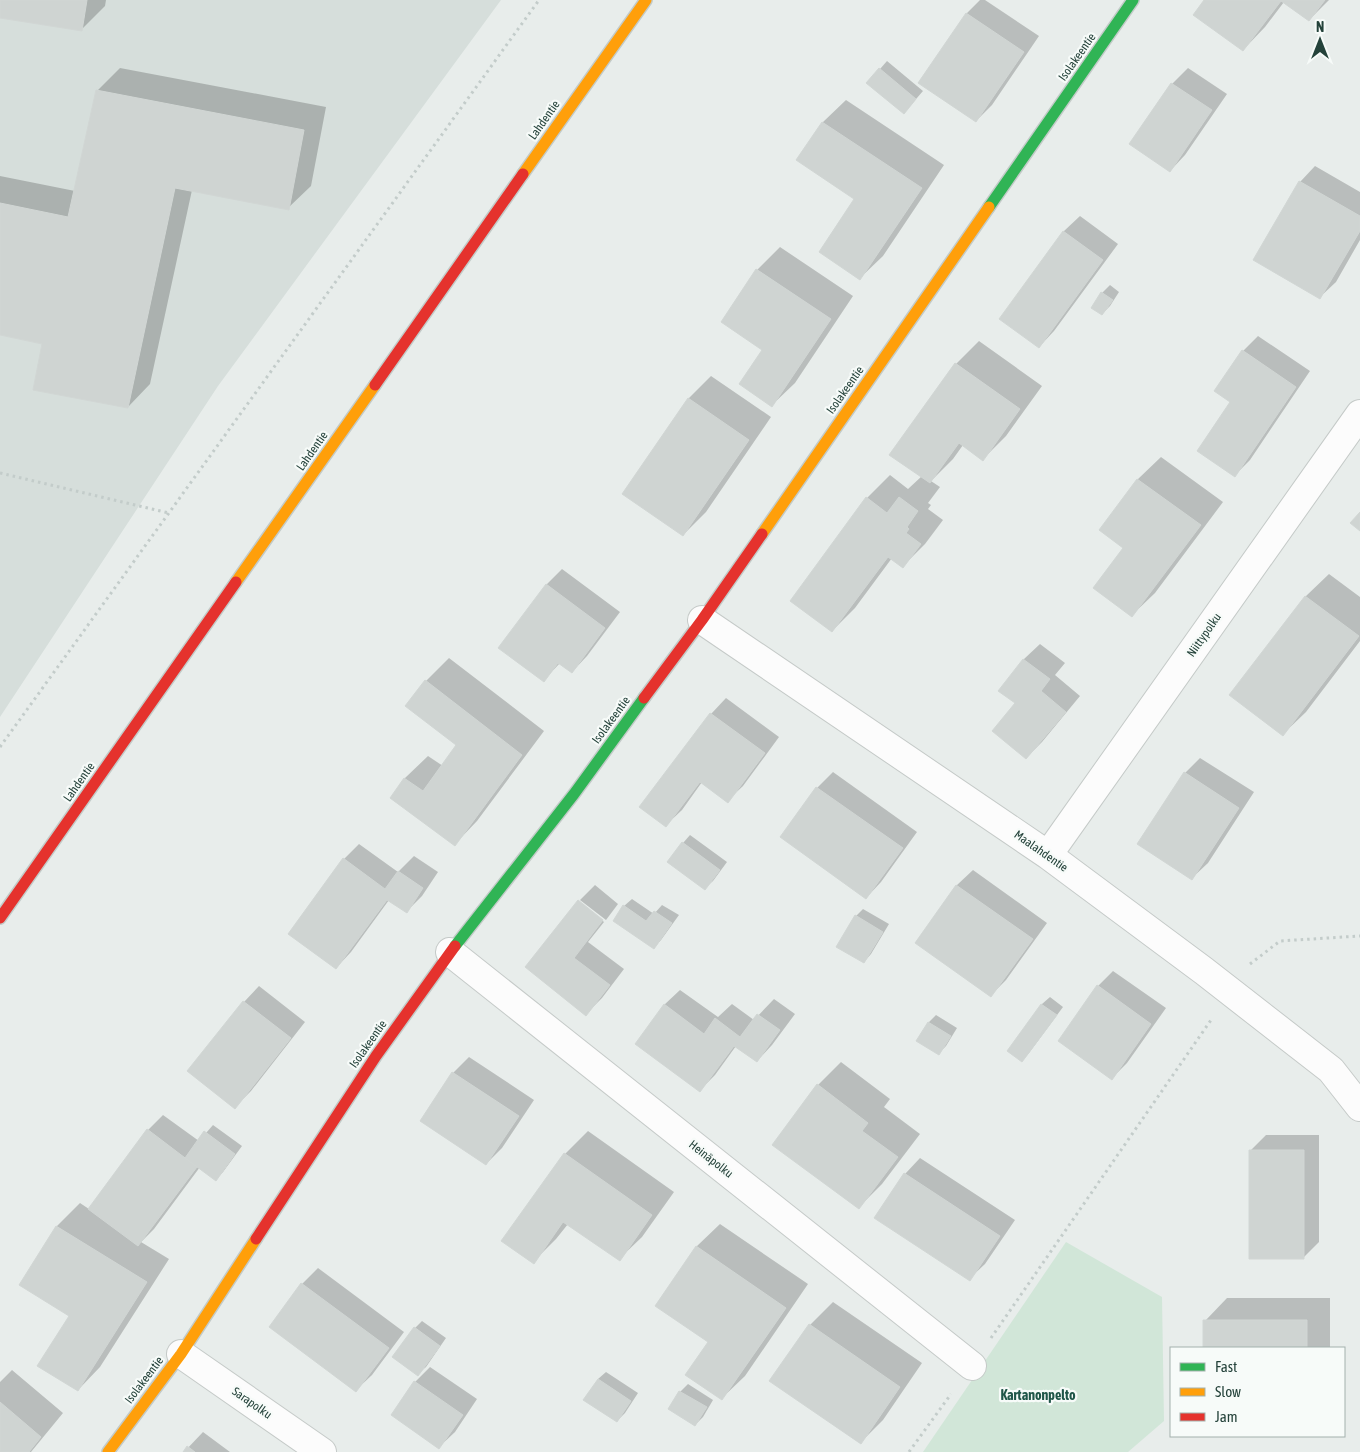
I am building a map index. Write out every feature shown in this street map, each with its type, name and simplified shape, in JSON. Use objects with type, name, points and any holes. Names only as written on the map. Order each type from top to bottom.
[{"type":"street","name":"Lahdentie","points":[[0,918],[646,0]]},
{"type":"street","name":"Isolakeentie","points":[[108,1452],[181,1354],[376,1056],[450,952],[574,794],[702,620],[1133,0]]},
{"type":"street","name":"Niittypolku","points":[[1048,855],[1360,414]]},
{"type":"street","name":"Maalahdentie","points":[[702,620],[1048,855],[1331,1070],[1360,1108]]},
{"type":"street","name":"Heinäpolku","points":[[450,952],[972,1366]]},
{"type":"street","name":"Sarapolku","points":[[181,1354],[322,1452]]},
{"type":"path","points":[[0,746],[539,0]]},
{"type":"path","points":[[0,473],[169,513]]},
{"type":"path","points":[[909,1452],[972,1366],[1230,993],[1246,966],[1280,941],[1360,936]]},
{"type":"shaded area","points":[[0,0],[501,0],[218,386],[0,717]]},
{"type":"green space","points":[[1066,1242],[1162,1297],[1164,1421],[1128,1452],[923,1452]]},
{"type":"building","points":[[0,0],[87,0],[82,31],[0,18]]},
{"type":"building","points":[[1204,0],[1325,0],[1309,21],[1281,1],[1243,51],[1193,15]]},
{"type":"building","points":[[966,13],[1024,52],[976,122],[918,83]]},
{"type":"building","points":[[879,68],[916,99],[904,114],[866,83]]},
{"type":"building","points":[[1171,83],[1212,110],[1170,172],[1129,144]]},
{"type":"building","points":[[96,90],[304,130],[289,210],[175,188],[128,408],[33,390],[42,344],[0,335],[0,203],[68,217]]},
{"type":"building","points":[[822,122],[922,188],[860,280],[819,252],[854,199],[796,160]]},
{"type":"building","points":[[1299,181],[1360,216],[1360,231],[1320,299],[1253,260]]},
{"type":"building","points":[[1063,231],[1103,260],[1039,348],[999,319]]},
{"type":"building","points":[[756,269],[831,319],[772,407],[739,384],[762,350],[721,322]]},
{"type":"building","points":[[1101,292],[1113,300],[1102,315],[1091,308]]},
{"type":"building","points":[[1242,350],[1296,387],[1235,477],[1197,451],[1230,402],[1214,391]]},
{"type":"building","points":[[955,363],[1020,409],[983,461],[959,443],[930,483],[889,455]]},
{"type":"building","points":[[688,398],[749,440],[683,536],[622,494]]},
{"type":"building","points":[[1137,479],[1201,525],[1132,617],[1093,588],[1123,548],[1099,530]]},
{"type":"building","points":[[866,497],[887,513],[899,497],[918,511],[907,527],[909,529],[906,533],[921,544],[903,568],[888,557],[832,632],[790,601]]},
{"type":"building","points":[[1360,512],[1360,531],[1350,523]]},
{"type":"building","points":[[546,584],[605,628],[572,673],[558,663],[544,682],[498,648]]},
{"type":"building","points":[[1305,596],[1359,636],[1283,736],[1229,695]]},
{"type":"building","points":[[1023,659],[1050,679],[1041,691],[1066,712],[1026,759],[992,731],[1015,703],[998,691]]},
{"type":"building","points":[[425,680],[522,755],[455,846],[390,798],[404,778],[423,791],[456,745],[405,706]]},
{"type":"building","points":[[710,713],[765,753],[728,803],[700,782],[666,827],[639,807]]},
{"type":"building","points":[[1184,772],[1239,808],[1192,880],[1137,844]]},
{"type":"building","points":[[816,787],[903,848],[866,899],[780,837]]},
{"type":"building","points":[[682,842],[720,870],[705,890],[667,862]]},
{"type":"building","points":[[343,858],[385,889],[398,871],[423,888],[407,913],[387,900],[336,969],[288,934]]},
{"type":"building","points":[[956,885],[1033,939],[991,997],[915,943]]},
{"type":"building","points":[[578,900],[603,920],[574,958],[610,985],[586,1016],[525,967]]},
{"type":"building","points":[[623,905],[646,921],[654,911],[672,923],[654,949],[613,921]]},
{"type":"building","points":[[855,915],[883,932],[864,963],[836,947]]},
{"type":"building","points":[[1097,985],[1151,1024],[1112,1080],[1058,1041]]},
{"type":"building","points":[[243,1001],[291,1038],[235,1109],[187,1071]]},
{"type":"building","points":[[664,1004],[704,1034],[715,1018],[740,1037],[757,1014],[780,1030],[757,1062],[734,1046],[700,1092],[635,1044]]},
{"type":"building","points":[[1041,1004],[1057,1015],[1022,1062],[1007,1051]]},
{"type":"building","points":[[928,1022],[951,1036],[939,1055],[916,1041]]},
{"type":"building","points":[[452,1072],[519,1116],[486,1165],[420,1121]]},
{"type":"building","points":[[817,1084],[868,1123],[862,1131],[898,1157],[859,1209],[772,1145]]},
{"type":"building","points":[[147,1129],[197,1167],[138,1246],[88,1209]]},
{"type":"building","points":[[204,1131],[235,1154],[216,1181],[185,1158]]},
{"type":"building","points":[[1249,1150],[1304,1150],[1304,1259],[1249,1259]]},
{"type":"building","points":[[564,1153],[652,1215],[620,1261],[563,1222],[534,1264],[501,1241]]},
{"type":"building","points":[[904,1173],[1000,1236],[970,1281],[874,1218]]},
{"type":"building","points":[[56,1226],[147,1282],[78,1391],[37,1366],[69,1316],[19,1285]]},
{"type":"building","points":[[696,1246],[786,1308],[722,1400],[685,1375],[708,1342],[655,1306]]},
{"type":"building","points":[[301,1283],[389,1348],[356,1392],[269,1327]]},
{"type":"building","points":[[1203,1320],[1307,1320],[1307,1347],[1203,1347]]},
{"type":"building","points":[[809,1324],[900,1387],[861,1444],[769,1381]]},
{"type":"building","points":[[414,1327],[440,1346],[418,1376],[392,1357]]},
{"type":"building","points":[[598,1379],[631,1401],[617,1422],[583,1400]]},
{"type":"building","points":[[414,1381],[463,1415],[439,1449],[391,1415]]},
{"type":"building","points":[[679,1391],[707,1407],[695,1426],[668,1409]]},
{"type":"building","points":[[0,1402],[41,1437],[29,1452],[0,1452]]},
{"type":"building","points":[[187,1446],[195,1452],[183,1452]]},
{"type":"traffic: fast","points":[[989,207],[1133,0]]},
{"type":"traffic: fast","points":[[455,946],[574,794],[644,698]]},
{"type":"traffic: slow","points":[[523,174],[646,0]]},
{"type":"traffic: slow","points":[[762,534],[989,207]]},
{"type":"traffic: slow","points":[[236,582],[375,385]]},
{"type":"traffic: slow","points":[[108,1452],[181,1354],[256,1239]]},
{"type":"traffic: jam","points":[[375,385],[523,174]]},
{"type":"traffic: jam","points":[[644,698],[702,620],[762,534]]},
{"type":"traffic: jam","points":[[0,918],[236,582]]},
{"type":"traffic: jam","points":[[256,1239],[376,1056],[455,946]]},
{"type":"district","name":"Kartanonpelto","points":[[1038,1395]]}]
